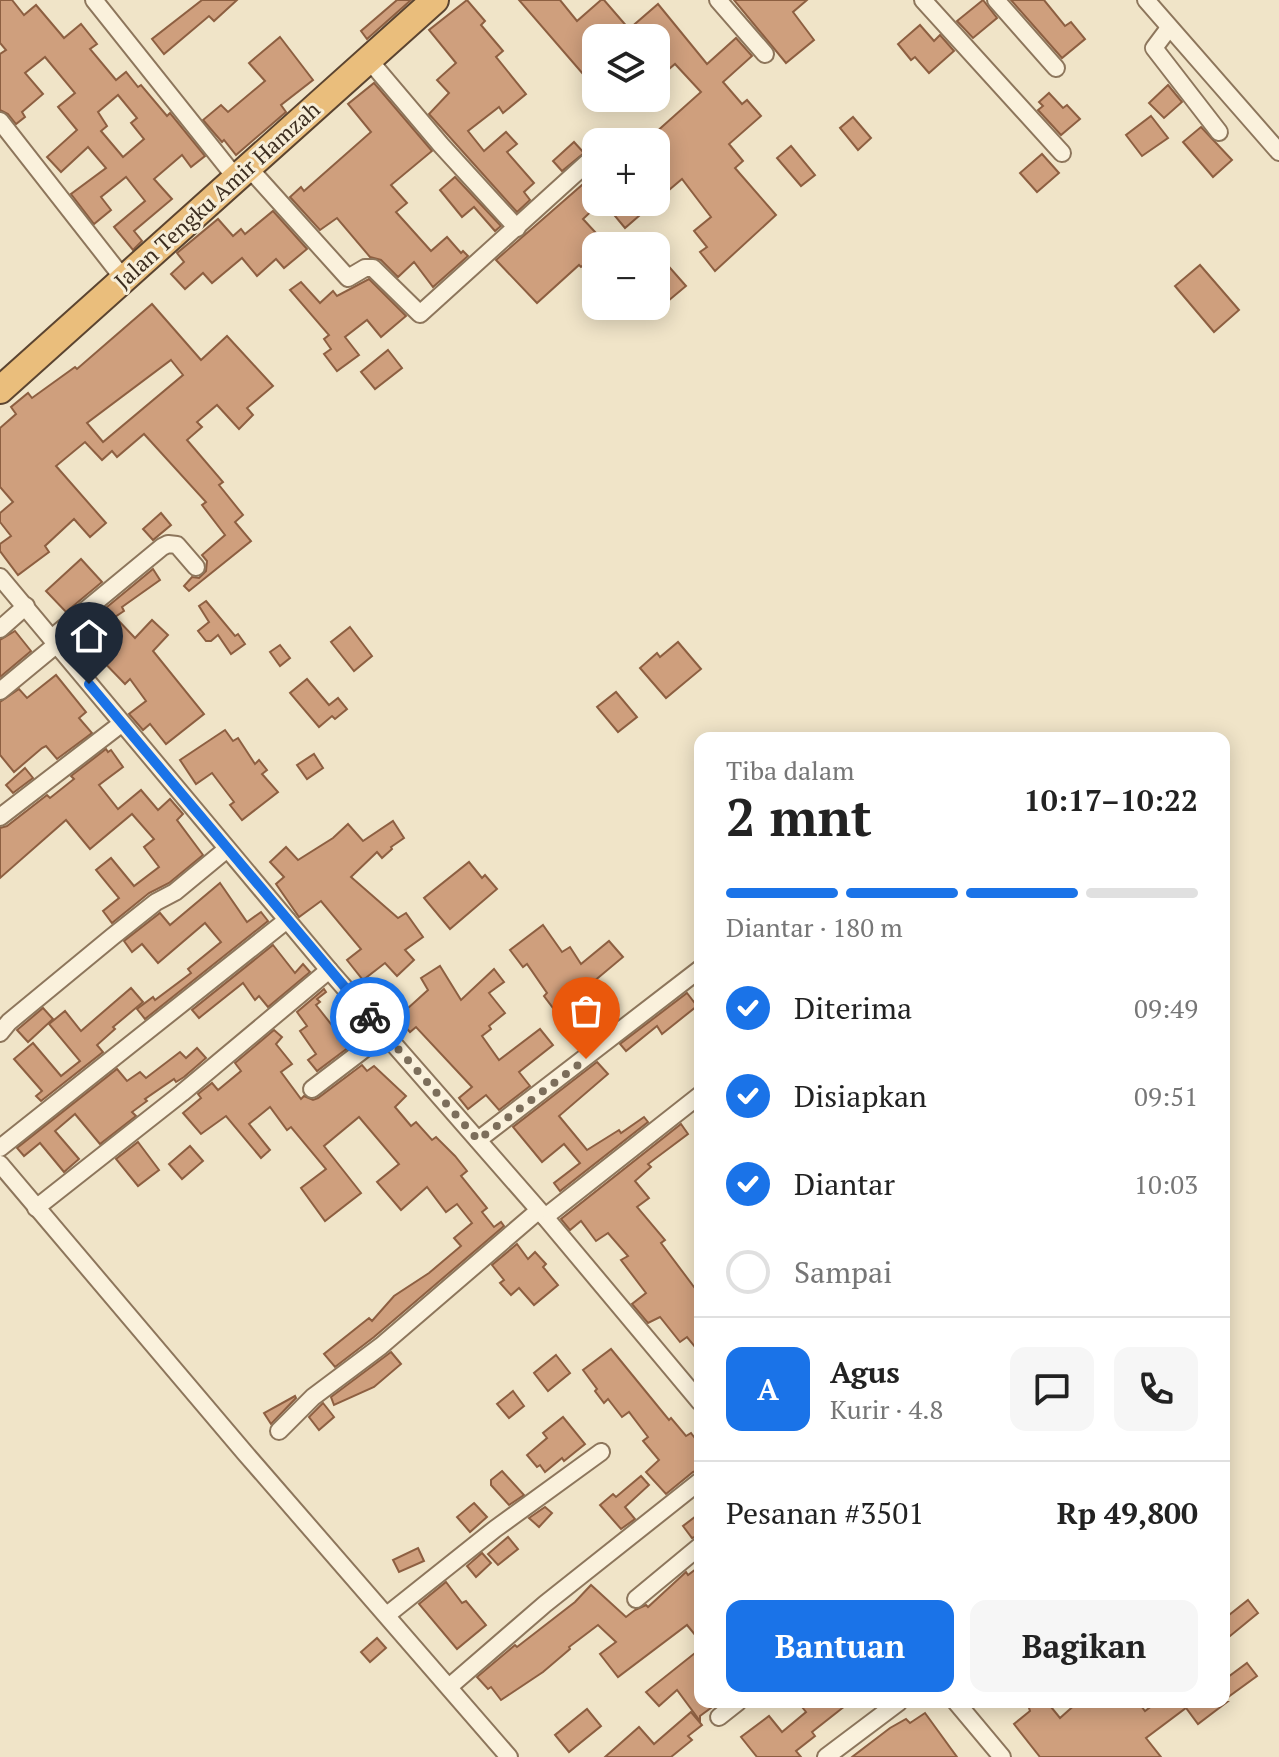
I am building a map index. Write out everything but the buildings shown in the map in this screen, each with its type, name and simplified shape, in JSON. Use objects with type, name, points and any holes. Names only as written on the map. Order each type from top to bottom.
[{"type":"highway","name":"Jalan Tengku Amir Hamzah","points":[[0,390],[435,0]]},
{"type":"street","points":[[94,0],[242,173],[348,278],[365,268],[373,268],[420,314],[582,168]]},
{"type":"street","points":[[718,0],[765,54]]},
{"type":"street","points":[[923,0],[1062,153]]},
{"type":"street","points":[[996,0],[1056,68]]},
{"type":"street","points":[[1146,0],[1279,152]]},
{"type":"street","points":[[1169,28],[1154,48],[1219,132]]},
{"type":"street","points":[[369,60],[517,228]]},
{"type":"street","points":[[0,121],[123,278]]},
{"type":"street","points":[[0,691],[162,547],[177,545],[196,567]]},
{"type":"street","points":[[0,577],[329,970],[694,1395]]},
{"type":"street","points":[[0,629],[26,606]]},
{"type":"street","points":[[0,817],[121,724]]},
{"type":"street","points":[[0,1033],[9,1022],[112,937],[156,902],[175,892],[227,849]]},
{"type":"street","points":[[0,1148],[287,920]]},
{"type":"street","points":[[36,1208],[182,1093],[329,970]]},
{"type":"street","points":[[478,1140],[694,974]]},
{"type":"street","points":[[312,1089],[384,1034]]},
{"type":"street","points":[[279,1431],[313,1397],[381,1346],[541,1214],[694,1099]]},
{"type":"street","points":[[0,1164],[509,1757]]},
{"type":"street","points":[[387,1615],[495,1529],[601,1452]]},
{"type":"street","points":[[449,1687],[545,1604],[694,1486]]},
{"type":"street","points":[[636,1599],[694,1551]]},
{"type":"street","points":[[719,1717],[730,1708]]},
{"type":"street","points":[[826,1757],[891,1708]]},
{"type":"street","points":[[961,1708],[1002,1757]]},
{"type":"way so far","points":[[370,1017],[478,1140],[586,1059]]},
{"type":"route","points":[[89,684],[370,1017]]}]
